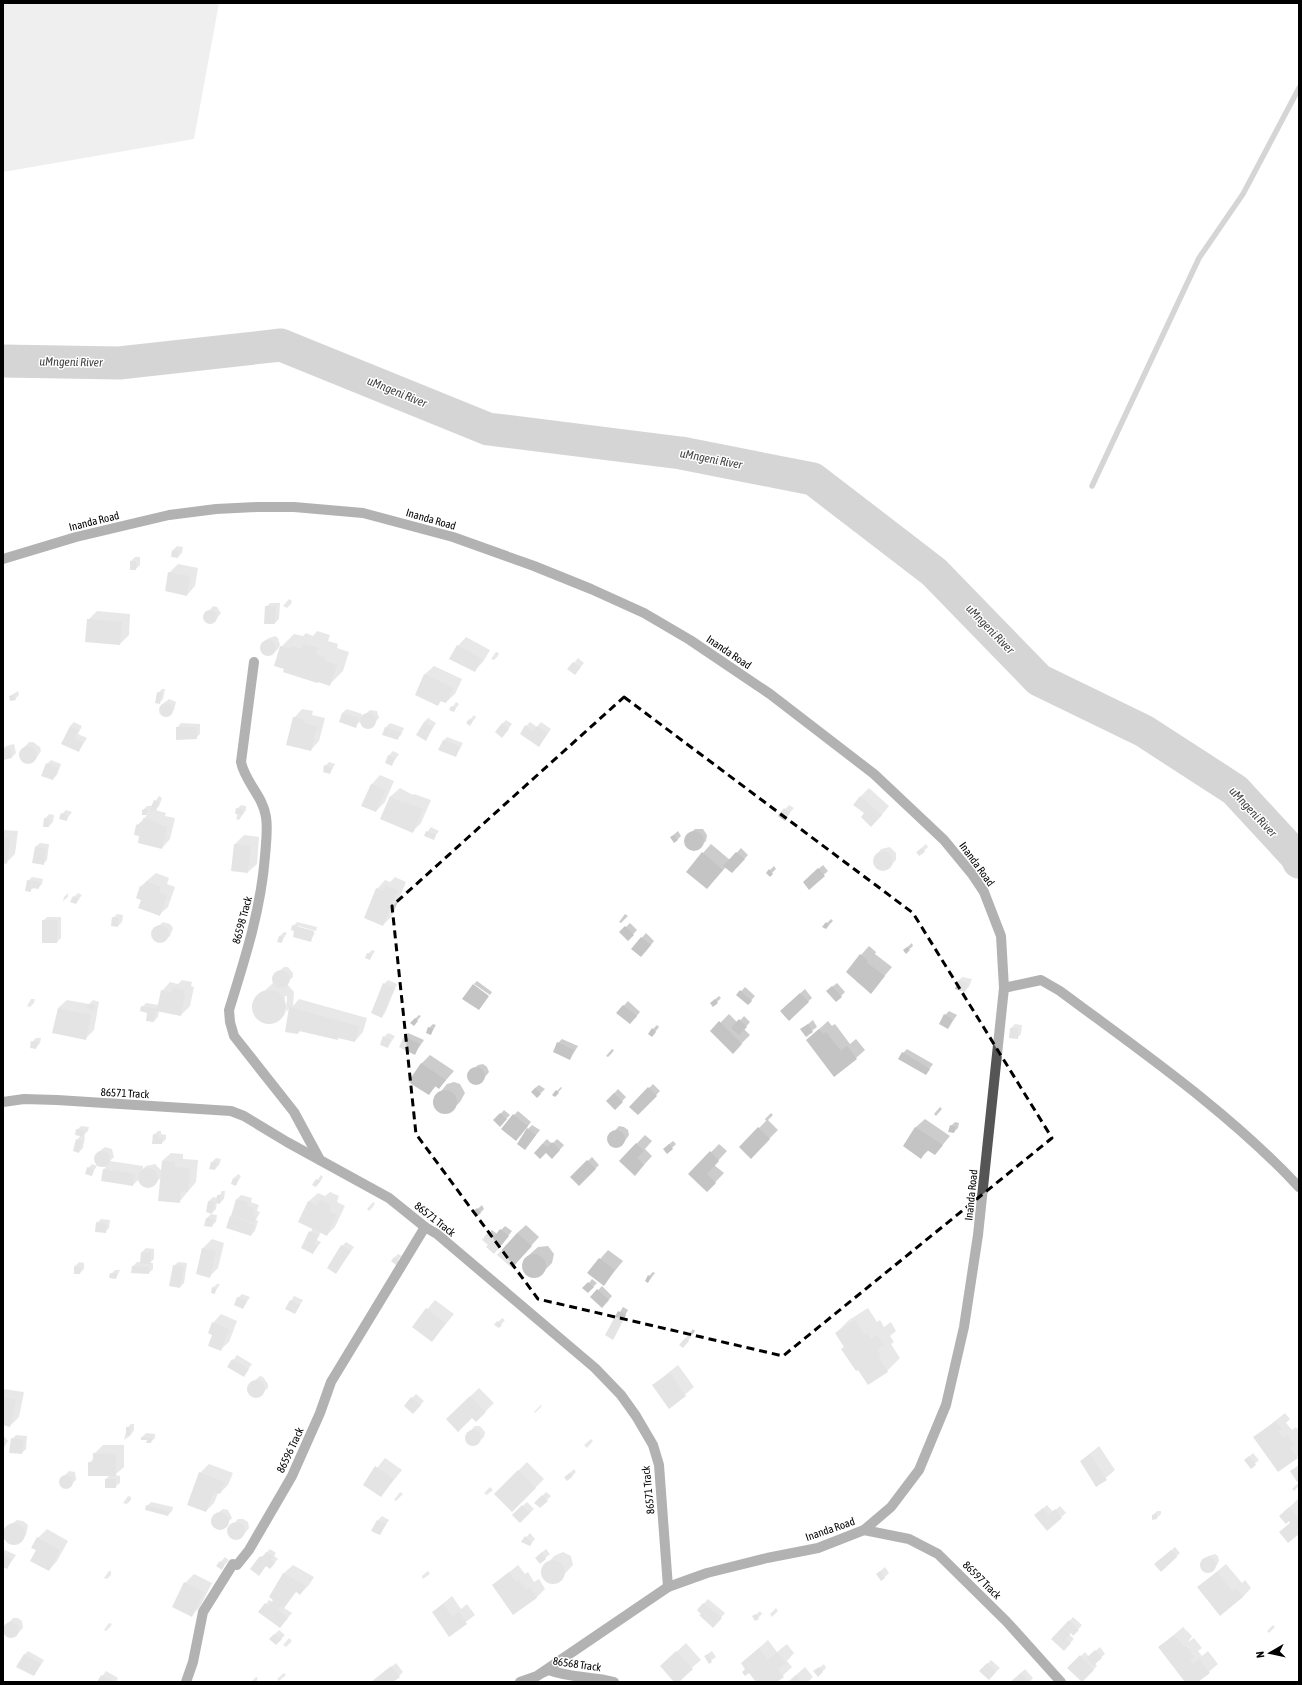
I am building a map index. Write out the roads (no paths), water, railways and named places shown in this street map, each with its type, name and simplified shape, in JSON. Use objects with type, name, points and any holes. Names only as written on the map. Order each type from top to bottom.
[{"type":"street","name":"Inanda Road","points":[[3,559],[76,537],[169,515],[216,509],[294,507],[363,513],[453,538],[534,566],[591,589],[644,613],[690,640],[770,694],[874,774],[913,809],[944,840],[972,874],[984,892],[1001,936],[1004,988],[978,1235],[964,1327],[946,1405],[919,1470],[891,1507],[864,1530],[818,1548],[767,1558],[707,1573],[668,1587],[537,1676],[520,1682]]},
{"type":"street","name":"86598 Track","points":[[254,662],[241,762],[244,772],[264,806],[267,833],[258,914],[229,1010],[230,1022],[234,1036],[294,1112],[320,1160]]},
{"type":"street","points":[[1004,988],[1041,980],[1060,991],[1187,1087],[1247,1137],[1299,1187]]},
{"type":"street","name":"86571 Track","points":[[3,1102],[24,1099],[57,1100],[231,1112],[244,1116],[389,1198],[425,1227],[437,1234],[595,1368],[621,1395],[636,1416],[653,1445],[659,1465],[668,1587]]},
{"type":"street","name":"86596 Track","points":[[186,1682],[193,1662],[204,1612],[233,1564],[237,1565],[249,1550],[292,1476],[320,1413],[331,1382],[425,1227]]},
{"type":"street","name":"86597 Track","points":[[864,1530],[909,1539],[938,1554],[1006,1621],[1061,1682]]},
{"type":"street","name":"86568 Track","points":[[537,1676],[549,1670],[558,1674],[598,1678],[614,1682]]},
{"type":"waterway","points":[[1092,486],[1199,258],[1243,194],[1299,88]]},
{"type":"waterway","name":"uMngeni River","points":[[3,361],[119,363],[281,345],[488,429],[681,453],[813,479],[934,572],[1039,680],[1144,731],[1235,790],[1296,856],[1299,862]]}]
